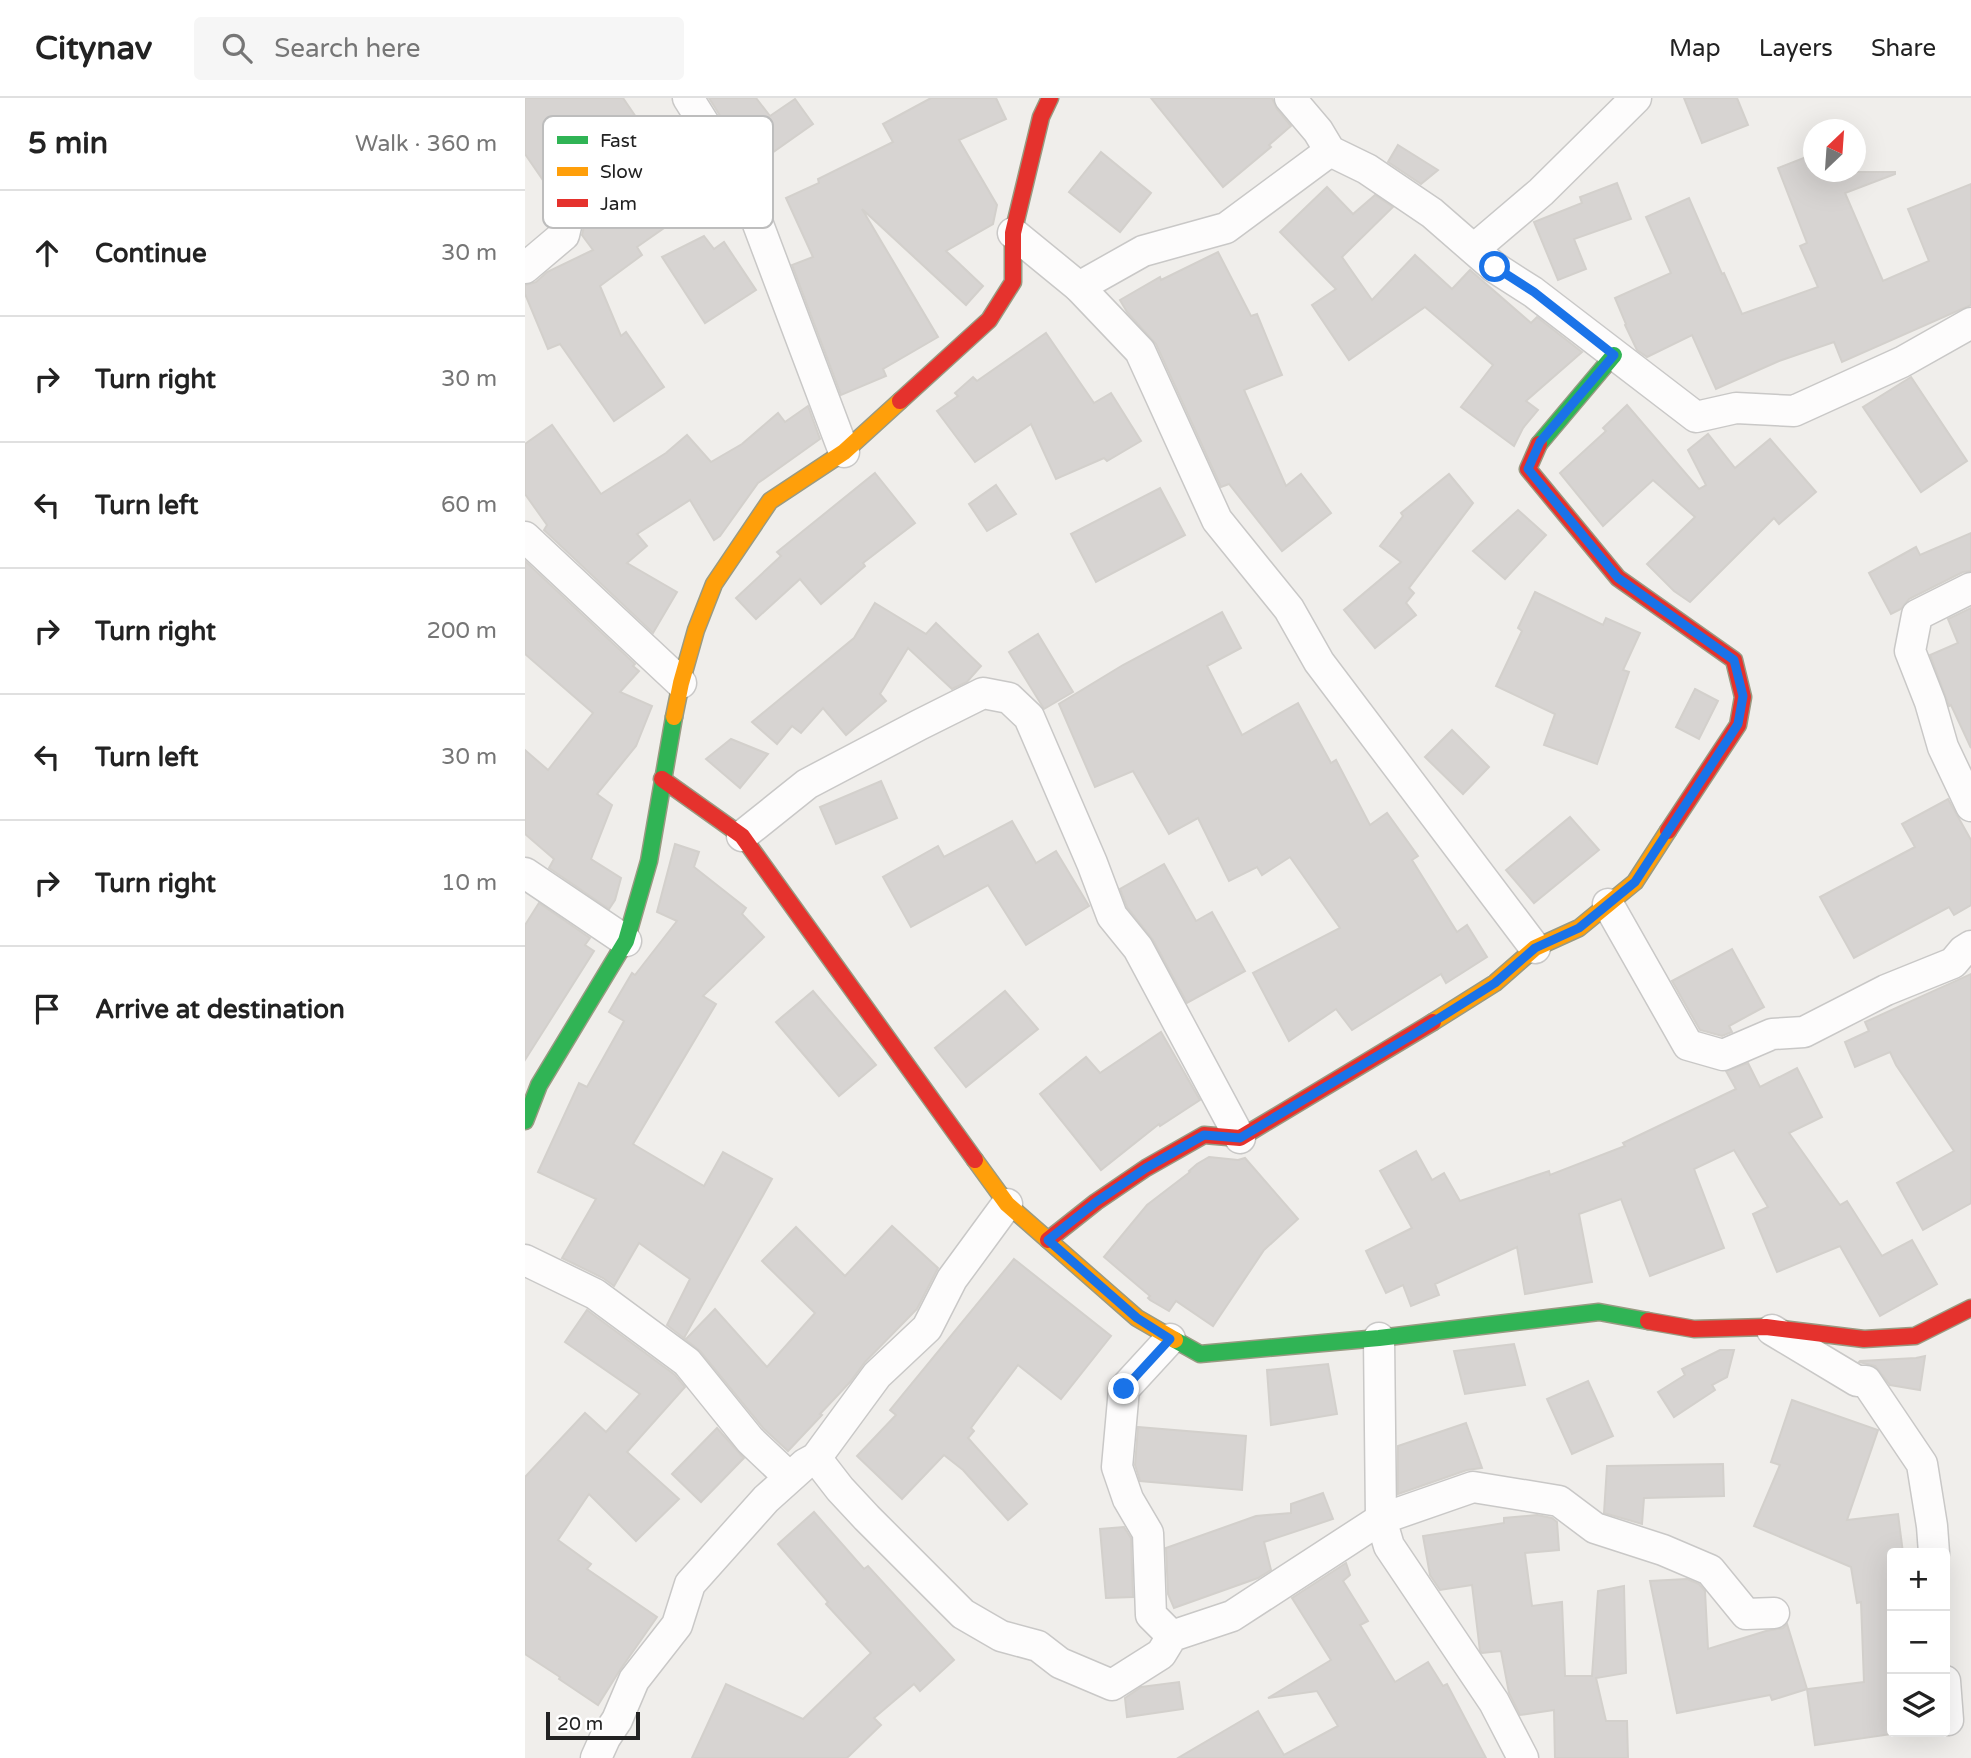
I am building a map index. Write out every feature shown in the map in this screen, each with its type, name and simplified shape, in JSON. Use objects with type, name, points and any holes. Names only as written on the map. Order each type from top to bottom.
[{"type":"street","points":[[688,98],[699,116]]},
{"type":"street","points":[[1290,98],[1318,131],[1330,151],[1367,169],[1432,213],[1495,267],[1534,292],[1696,417],[1736,408],[1794,411],[1902,362],[1971,323]]},
{"type":"street","points":[[1474,249],[1541,192],[1636,98]]},
{"type":"street","points":[[525,1121],[532,1079],[626,942],[649,861],[681,682],[696,630],[714,584],[770,501],[843,452],[989,320],[1013,282],[1013,233],[1041,104]]},
{"type":"street","points":[[1079,287],[1143,251],[1226,228],[1330,151]]},
{"type":"street","points":[[525,268],[564,235],[566,228]]},
{"type":"street","points":[[759,228],[843,452]]},
{"type":"street","points":[[1013,233],[1079,287],[1140,351],[1217,520],[1289,609],[1319,662],[1535,948]]},
{"type":"street","points":[[1048,1240],[1096,1202],[1146,1168],[1204,1135],[1240,1138],[1495,983],[1535,948],[1579,928],[1635,882],[1738,724],[1743,696],[1734,660],[1618,578],[1528,469],[1540,442],[1614,355]]},
{"type":"street","points":[[525,538],[681,682]]},
{"type":"street","points":[[1971,588],[1917,615],[1910,651],[1930,702],[1943,747],[1971,806]]},
{"type":"street","points":[[742,836],[807,784],[919,724],[983,692],[1009,698],[1029,718],[1112,916],[1137,948],[1240,1138]]},
{"type":"street","points":[[662,779],[742,836],[1007,1204],[1137,1318],[1200,1354],[1379,1338],[1599,1312],[1694,1329],[1766,1326],[1864,1339],[1915,1336],[1971,1308]]},
{"type":"street","points":[[525,873],[626,942]]},
{"type":"street","points":[[1608,904],[1688,1045],[1723,1055],[1772,1034],[1804,1032],[1886,990],[1953,963],[1971,946]]},
{"type":"street","points":[[596,1758],[617,1720],[634,1680],[677,1625],[690,1584],[766,1499],[789,1477],[816,1458],[877,1376],[927,1328],[952,1279],[1007,1204]]},
{"type":"street","points":[[525,1260],[595,1294],[687,1362],[751,1440],[789,1477]]},
{"type":"street","points":[[1766,1326],[1857,1381],[1866,1381],[1922,1464],[1934,1548]]},
{"type":"street","points":[[1379,1338],[1381,1519],[1389,1546],[1495,1702],[1523,1758]]},
{"type":"street","points":[[1170,1339],[1124,1389],[1117,1467],[1128,1499],[1148,1533],[1151,1615],[1171,1636]]},
{"type":"street","points":[[816,1458],[867,1518],[963,1614],[1001,1636],[1038,1646],[1060,1663],[1112,1685],[1161,1654],[1171,1636],[1232,1616],[1381,1519],[1473,1487],[1559,1501],[1595,1528],[1663,1550],[1710,1570],[1746,1614],[1774,1613]]},
{"type":"building","points":[[525,98],[623,98],[635,116],[543,116],[543,180],[525,154]]},
{"type":"building","points":[[709,98],[756,98],[770,116],[720,116]]},
{"type":"building","points":[[931,98],[996,98],[1006,119],[959,140],[997,205],[993,224],[946,251],[983,286],[966,305],[862,209],[938,337],[883,369],[886,376],[841,395],[792,265],[813,257],[786,198],[893,142],[883,124]]},
{"type":"building","points":[[1151,98],[1272,98],[1291,126],[1269,145],[1271,147],[1223,187]]},
{"type":"building","points":[[1684,98],[1737,98],[1748,125],[1702,143]]},
{"type":"building","points":[[795,99],[813,124],[773,152],[773,116],[770,116]]},
{"type":"building","points":[[1398,145],[1438,170],[1421,184],[1388,162]]},
{"type":"building","points":[[1101,152],[1151,193],[1120,232],[1069,192]]},
{"type":"building","points":[[1803,158],[1803,182],[1866,182],[1866,172],[1895,172],[1845,193],[1883,281],[1929,261],[1908,209],[1971,184],[1971,305],[1842,362],[1834,342],[1779,361],[1716,389],[1692,335],[1647,357],[1637,350],[1615,298],[1671,273],[1646,217],[1689,198],[1742,314],[1818,287],[1800,246],[1807,243],[1778,168]]},
{"type":"building","points":[[1617,183],[1631,219],[1574,239],[1586,269],[1558,280],[1534,222],[1582,203],[1580,197]]},
{"type":"building","points":[[1327,187],[1353,214],[1375,195],[1393,207],[1342,257],[1372,300],[1415,255],[1452,289],[1470,270],[1531,323],[1537,317],[1582,352],[1526,401],[1538,410],[1523,428],[1514,446],[1461,407],[1493,365],[1425,307],[1349,360],[1312,305],[1336,289],[1280,232]]},
{"type":"building","points":[[584,228],[664,228],[637,247],[642,255],[600,286],[621,336],[626,332],[664,387],[614,421],[560,344],[548,349],[525,294],[525,285],[536,282],[547,272],[593,250],[582,235]]},
{"type":"building","points":[[704,236],[714,249],[724,242],[756,290],[705,323],[662,257]]},
{"type":"building","points":[[1218,252],[1251,316],[1257,314],[1282,375],[1244,390],[1286,486],[1301,474],[1331,513],[1282,551],[1229,484],[1221,487],[1156,344],[1127,312],[1120,300],[1160,277],[1161,280]]},
{"type":"building","points":[[1046,333],[1094,403],[1111,393],[1141,441],[1107,461],[1104,458],[1056,479],[1031,424],[975,462],[937,411],[958,396],[955,393],[973,377],[977,381]]},
{"type":"building","points":[[1911,377],[1967,461],[1921,492],[1863,407]]},
{"type":"building","points":[[1627,405],[1699,489],[1706,485],[1688,450],[1708,434],[1735,468],[1770,439],[1816,492],[1779,524],[1774,518],[1690,602],[1674,591],[1647,564],[1695,517],[1653,480],[1603,526],[1560,473],[1606,431],[1603,428]]},
{"type":"building","points":[[808,406],[820,439],[758,483],[720,536],[714,540],[690,500],[637,534],[647,546],[627,563],[677,592],[653,633],[544,530],[547,525],[525,494],[525,444],[552,425],[601,494],[666,453],[687,435],[711,462],[742,444],[778,413],[785,422]]},
{"type":"building","points":[[875,473],[915,523],[863,563],[865,566],[821,604],[800,579],[756,619],[736,598],[781,556],[777,552]]},
{"type":"building","points":[[1449,474],[1473,503],[1409,588],[1414,593],[1406,603],[1416,615],[1375,648],[1344,610],[1401,562],[1380,546],[1403,516],[1401,513]]},
{"type":"building","points":[[996,485],[1016,514],[987,531],[969,504]]},
{"type":"building","points":[[1160,488],[1185,535],[1096,582],[1071,534]]},
{"type":"building","points":[[1518,510],[1546,535],[1505,579],[1473,551]]},
{"type":"building","points":[[1971,533],[1971,571],[1963,572],[1909,599],[1901,609],[1891,614],[1869,573],[1916,547],[1920,555]]},
{"type":"building","points":[[525,561],[635,664],[633,666],[639,671],[620,692],[652,706],[636,746],[597,794],[612,805],[591,859],[621,878],[615,900],[609,909],[549,868],[554,859],[525,834],[525,750],[548,770],[593,713],[525,654]]},
{"type":"building","points":[[1535,592],[1603,625],[1606,618],[1640,633],[1623,670],[1629,672],[1597,764],[1544,745],[1555,714],[1496,686],[1522,631],[1518,628]]},
{"type":"building","points":[[875,603],[926,634],[936,623],[981,666],[967,682],[952,689],[908,648],[880,694],[886,701],[846,735],[823,708],[801,733],[792,726],[777,744],[752,722],[854,638]]},
{"type":"building","points":[[1971,608],[1971,748],[1951,705],[1949,706],[1930,655],[1958,643],[1948,619]]},
{"type":"building","points":[[1222,612],[1241,648],[1207,666],[1242,735],[1298,703],[1331,763],[1336,760],[1370,825],[1387,813],[1418,856],[1412,860],[1457,932],[1467,925],[1487,957],[1446,983],[1441,974],[1352,1030],[1336,1009],[1289,1041],[1253,973],[1340,928],[1290,857],[1262,875],[1257,867],[1229,881],[1198,818],[1169,834],[1133,771],[1095,787],[1059,704],[1123,665]]},
{"type":"building","points":[[1038,634],[1073,692],[1044,709],[1009,652]]},
{"type":"building","points":[[1695,689],[1718,701],[1699,739],[1676,727]]},
{"type":"building","points":[[1452,730],[1489,767],[1463,794],[1425,757]]},
{"type":"building","points":[[731,739],[768,754],[740,788],[706,759]]},
{"type":"building","points":[[881,781],[897,818],[836,844],[820,807]]},
{"type":"building","points":[[1948,799],[1971,840],[1971,905],[1954,915],[1949,907],[1854,958],[1820,897],[1915,847],[1902,824]]},
{"type":"building","points":[[1570,817],[1599,850],[1534,903],[1506,870]]},
{"type":"building","points":[[1012,821],[1036,863],[1056,851],[1089,906],[1026,945],[988,885],[911,927],[883,877],[938,846],[944,857]]},
{"type":"building","points":[[675,844],[699,852],[694,867],[746,908],[742,914],[764,937],[703,996],[716,1004],[633,1144],[704,1186],[723,1152],[772,1179],[684,1338],[715,1309],[767,1367],[815,1313],[762,1261],[796,1227],[845,1276],[892,1226],[938,1268],[917,1309],[865,1362],[820,1414],[822,1415],[788,1451],[763,1428],[700,1351],[667,1325],[690,1279],[639,1243],[614,1286],[562,1258],[596,1199],[538,1172],[579,1083],[587,1087],[624,1021],[609,1012],[632,973],[635,975],[677,921],[657,912]]},
{"type":"building","points":[[1164,864],[1196,921],[1212,912],[1245,971],[1187,1003],[1153,940],[1127,907],[1120,889]]},
{"type":"building","points":[[539,903],[590,938],[585,945],[594,951],[525,1060],[525,925]]},
{"type":"building","points":[[1732,949],[1764,1007],[1729,1026],[1732,1032],[1722,1036],[1700,1030],[1672,981]]},
{"type":"building","points":[[1971,974],[1971,1203],[1923,1230],[1897,1183],[1954,1151],[1890,1052],[1855,1067],[1845,1042],[1869,1031],[1865,1022]]},
{"type":"building","points":[[813,991],[876,1065],[839,1096],[776,1022]]},
{"type":"building","points":[[1005,991],[1038,1029],[966,1087],[935,1048]]},
{"type":"building","points":[[1161,1032],[1200,1100],[1160,1126],[1159,1124],[1101,1170],[1040,1094],[1086,1057],[1100,1073]]},
{"type":"building","points":[[1748,1063],[1760,1087],[1797,1068],[1822,1117],[1789,1133],[1840,1205],[1847,1201],[1882,1256],[1912,1240],[1937,1284],[1880,1316],[1840,1246],[1777,1272],[1753,1214],[1768,1207],[1734,1150],[1694,1169],[1724,1248],[1650,1276],[1621,1199],[1579,1214],[1592,1282],[1525,1294],[1517,1247],[1435,1284],[1439,1295],[1411,1306],[1403,1285],[1386,1293],[1366,1251],[1412,1228],[1380,1171],[1416,1151],[1432,1180],[1444,1173],[1460,1201],[1549,1171],[1550,1175],[1625,1146],[1623,1143],[1736,1089],[1726,1071]]},
{"type":"building","points":[[1209,1157],[1238,1160],[1245,1158],[1298,1219],[1264,1250],[1213,1326],[1176,1301],[1169,1311],[1150,1300],[1150,1296],[1104,1257],[1147,1205]]},
{"type":"building","points":[[1014,1259],[1111,1336],[1061,1399],[1018,1365],[971,1428],[974,1431],[968,1438],[1027,1504],[1008,1520],[963,1470],[944,1455],[902,1499],[857,1456],[896,1415],[890,1410]]},
{"type":"building","points":[[587,1310],[675,1375],[685,1387],[627,1452],[679,1499],[636,1541],[589,1494],[558,1540],[591,1564],[587,1569],[657,1617],[598,1705],[525,1654],[525,1477],[585,1413],[606,1432],[640,1394],[565,1342]]},
{"type":"building","points":[[1514,1344],[1525,1385],[1465,1394],[1454,1351]]},
{"type":"building","points":[[1720,1350],[1734,1350],[1727,1377],[1712,1385],[1715,1390],[1674,1417],[1658,1392],[1685,1375],[1682,1369]]},
{"type":"building","points":[[1925,1356],[1920,1390],[1890,1385],[1875,1366],[1859,1362],[1916,1358]]},
{"type":"building","points":[[1328,1364],[1337,1414],[1271,1425],[1267,1370]]},
{"type":"building","points":[[1588,1381],[1613,1436],[1572,1454],[1547,1399]]},
{"type":"building","points":[[1792,1400],[1878,1430],[1847,1520],[1898,1514],[1902,1548],[1887,1548],[1887,1735],[1815,1745],[1807,1689],[1864,1682],[1861,1602],[1857,1603],[1851,1567],[1754,1526],[1780,1465],[1771,1462]]},
{"type":"building","points":[[1466,1423],[1482,1468],[1467,1470],[1398,1494],[1398,1446]]},
{"type":"building","points":[[1138,1427],[1246,1436],[1242,1490],[1140,1481],[1135,1465]]},
{"type":"building","points":[[717,1428],[744,1458],[701,1502],[672,1474]]},
{"type":"building","points":[[1723,1464],[1724,1496],[1644,1498],[1642,1524],[1604,1513],[1607,1466]]},
{"type":"building","points":[[1323,1493],[1333,1519],[1264,1542],[1271,1570],[1258,1578],[1174,1608],[1168,1594],[1166,1548],[1256,1516],[1291,1513],[1291,1504]]},
{"type":"building","points":[[814,1512],[864,1569],[868,1566],[954,1660],[920,1691],[914,1684],[874,1718],[881,1725],[847,1758],[692,1758],[726,1684],[803,1719],[871,1653],[826,1604],[828,1602],[778,1544]]},
{"type":"building","points":[[1537,1515],[1552,1518],[1557,1522],[1559,1550],[1525,1553],[1532,1606],[1562,1602],[1565,1676],[1592,1676],[1598,1591],[1624,1586],[1626,1673],[1596,1678],[1606,1721],[1627,1721],[1628,1758],[1555,1758],[1554,1710],[1520,1715],[1509,1693],[1501,1651],[1480,1651],[1472,1585],[1440,1590],[1430,1575],[1423,1536],[1504,1523],[1504,1518]]},
{"type":"building","points":[[1124,1527],[1131,1538],[1133,1597],[1106,1598],[1100,1529]]},
{"type":"building","points":[[1346,1563],[1350,1575],[1343,1581],[1368,1621],[1360,1625],[1395,1682],[1428,1662],[1443,1686],[1447,1684],[1486,1758],[1178,1758],[1258,1711],[1284,1755],[1338,1726],[1317,1691],[1268,1698],[1331,1660],[1292,1598]]},
{"type":"building","points":[[1687,1579],[1699,1584],[1705,1591],[1708,1649],[1783,1628],[1787,1624],[1807,1689],[1772,1700],[1770,1695],[1677,1713],[1650,1581]]},
{"type":"building","points":[[1179,1682],[1183,1709],[1127,1717],[1125,1698],[1141,1687]]},
{"type":"traffic: fast","points":[[1539,444],[1614,355]]},
{"type":"traffic: fast","points":[[525,1121],[539,1085],[626,941],[649,861],[674,717]]},
{"type":"traffic: fast","points":[[1175,1340],[1200,1354],[1379,1338],[1599,1312],[1648,1321]]},
{"type":"traffic: slow","points":[[674,717],[696,630],[714,584],[770,501],[844,452],[900,401]]},
{"type":"traffic: slow","points":[[1433,1022],[1495,983],[1535,948],[1579,928],[1635,882],[1668,831]]},
{"type":"traffic: slow","points":[[975,1160],[1007,1204],[1137,1318],[1175,1340]]},
{"type":"traffic: jam","points":[[900,401],[989,320],[1013,282],[1013,233],[1041,117],[1050,98]]},
{"type":"traffic: jam","points":[[1539,444],[1528,469],[1618,578],[1734,660],[1743,697],[1738,725],[1668,831]]},
{"type":"traffic: jam","points":[[662,779],[742,836],[975,1160]]},
{"type":"traffic: jam","points":[[1048,1240],[1096,1202],[1146,1168],[1204,1135],[1240,1138],[1433,1022]]},
{"type":"traffic: jam","points":[[1648,1321],[1694,1329],[1766,1327],[1864,1339],[1915,1336],[1971,1308]]},
{"type":"route","points":[[1124,1389],[1170,1339],[1137,1318],[1048,1240],[1096,1202],[1146,1168],[1204,1135],[1240,1138],[1495,983],[1535,948],[1579,928],[1635,882],[1738,724],[1743,696],[1734,660],[1618,578],[1528,469],[1540,442],[1614,355],[1534,292],[1495,267]]}]
